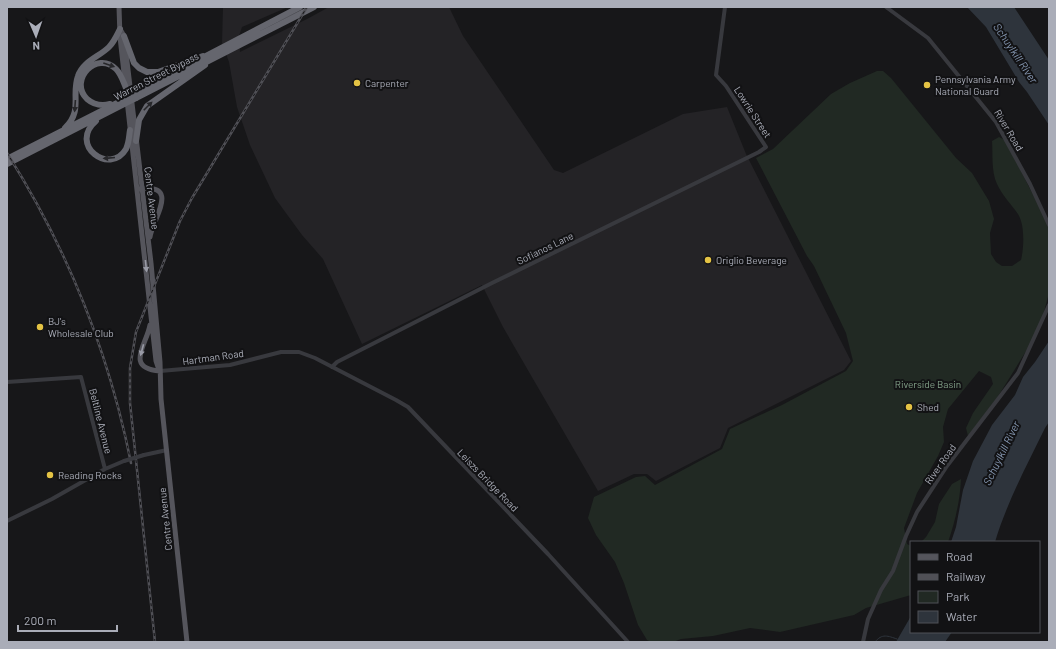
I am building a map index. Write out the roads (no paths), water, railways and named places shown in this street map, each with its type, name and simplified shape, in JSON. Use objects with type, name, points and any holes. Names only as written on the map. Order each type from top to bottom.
[{"type":"highway","name":"Warren Street Bypass","points":[[243,40],[300,7]]},
{"type":"highway","name":"Warren Street Bypass","points":[[7,159],[136,96],[243,40],[314,7]]},
{"type":"highway","points":[[60,132],[69,123],[74,115],[76,81],[79,72],[86,64],[110,46],[120,28]]},
{"type":"highway","points":[[124,36],[134,63],[141,70],[147,72],[158,72],[218,53]]},
{"type":"highway","points":[[136,141],[139,120],[147,106],[193,75],[218,53]]},
{"type":"highway","points":[[123,102],[103,105],[93,103],[83,94],[81,80],[84,72],[90,67],[96,64],[104,63],[117,69],[126,88]]},
{"type":"highway","name":"Warren Street Bypass","points":[[7,164],[123,102]]},
{"type":"highway","points":[[103,114],[91,126],[87,136],[88,147],[92,153],[98,157],[109,159],[115,158],[121,154],[127,147],[130,130]]},
{"type":"main road","name":"Centre Avenue","points":[[119,7],[120,37],[130,130],[149,244],[160,362],[161,399],[187,642]]},
{"type":"main road","name":"Centre Avenue","points":[[120,28],[124,36],[136,141],[151,316],[156,361],[160,371]]},
{"type":"main road","points":[[140,189],[149,188],[156,190],[161,195],[162,200],[161,207],[151,230],[149,244]]},
{"type":"main road","points":[[151,316],[149,330],[141,349],[140,358],[145,368],[160,371]]},
{"type":"street","name":"Lowrie Street","points":[[725,7],[716,75],[726,86],[766,147]]},
{"type":"street","name":"River Road","points":[[886,7],[928,38],[996,122],[1030,184],[1049,225]]},
{"type":"street","name":"Sofianos Lane","points":[[332,367],[344,358],[498,280],[759,152],[766,147]]},
{"type":"street","name":"River Road","points":[[863,642],[868,619],[881,590],[893,571],[917,512],[947,466],[1018,373],[1049,305]]},
{"type":"street","name":"Hartman Road","points":[[160,371],[230,365],[286,352],[299,352],[315,358]]},
{"type":"street","name":"Leiszs Bridge Road","points":[[315,358],[408,407],[548,554],[628,642]]},
{"type":"street","name":"Beltline Avenue","points":[[7,382],[81,377],[104,469]]},
{"type":"street","points":[[7,521],[52,499],[104,469],[124,461],[167,450]]},
{"type":"water","name":"Schuylkill River","points":[[967,7],[1014,7],[1049,60],[1049,125],[1019,82],[986,27]]},
{"type":"water","name":"Schuylkill River","points":[[1049,341],[1049,422],[1018,484],[1005,513],[995,541],[951,541],[956,527],[963,490],[973,461],[992,425],[1015,395],[1023,377]]},
{"type":"water","points":[[910,618],[910,633],[951,633],[945,642],[896,642]]},
{"type":"waterway","points":[[875,642],[883,636],[897,639]]},
{"type":"railway","points":[[155,642],[130,403],[130,368],[136,332],[180,221],[192,198],[307,7]]},
{"type":"railway","points":[[7,153],[49,226],[83,302],[111,382],[131,463]]},
{"type":"place","name":"Carpenter","points":[[357,83]]},
{"type":"place","name":"Pennsylvania Army National Guard","points":[[927,85]]},
{"type":"place","name":"Origlio Beverage","points":[[708,260]]},
{"type":"place","name":"BJ's Wholesale Club","points":[[40,327]]},
{"type":"place","name":"Shed","points":[[909,407]]},
{"type":"place","name":"Reading Rocks","points":[[50,475]]},
{"type":"park label","name":"Riverside Basin","points":[[928,384]]}]
